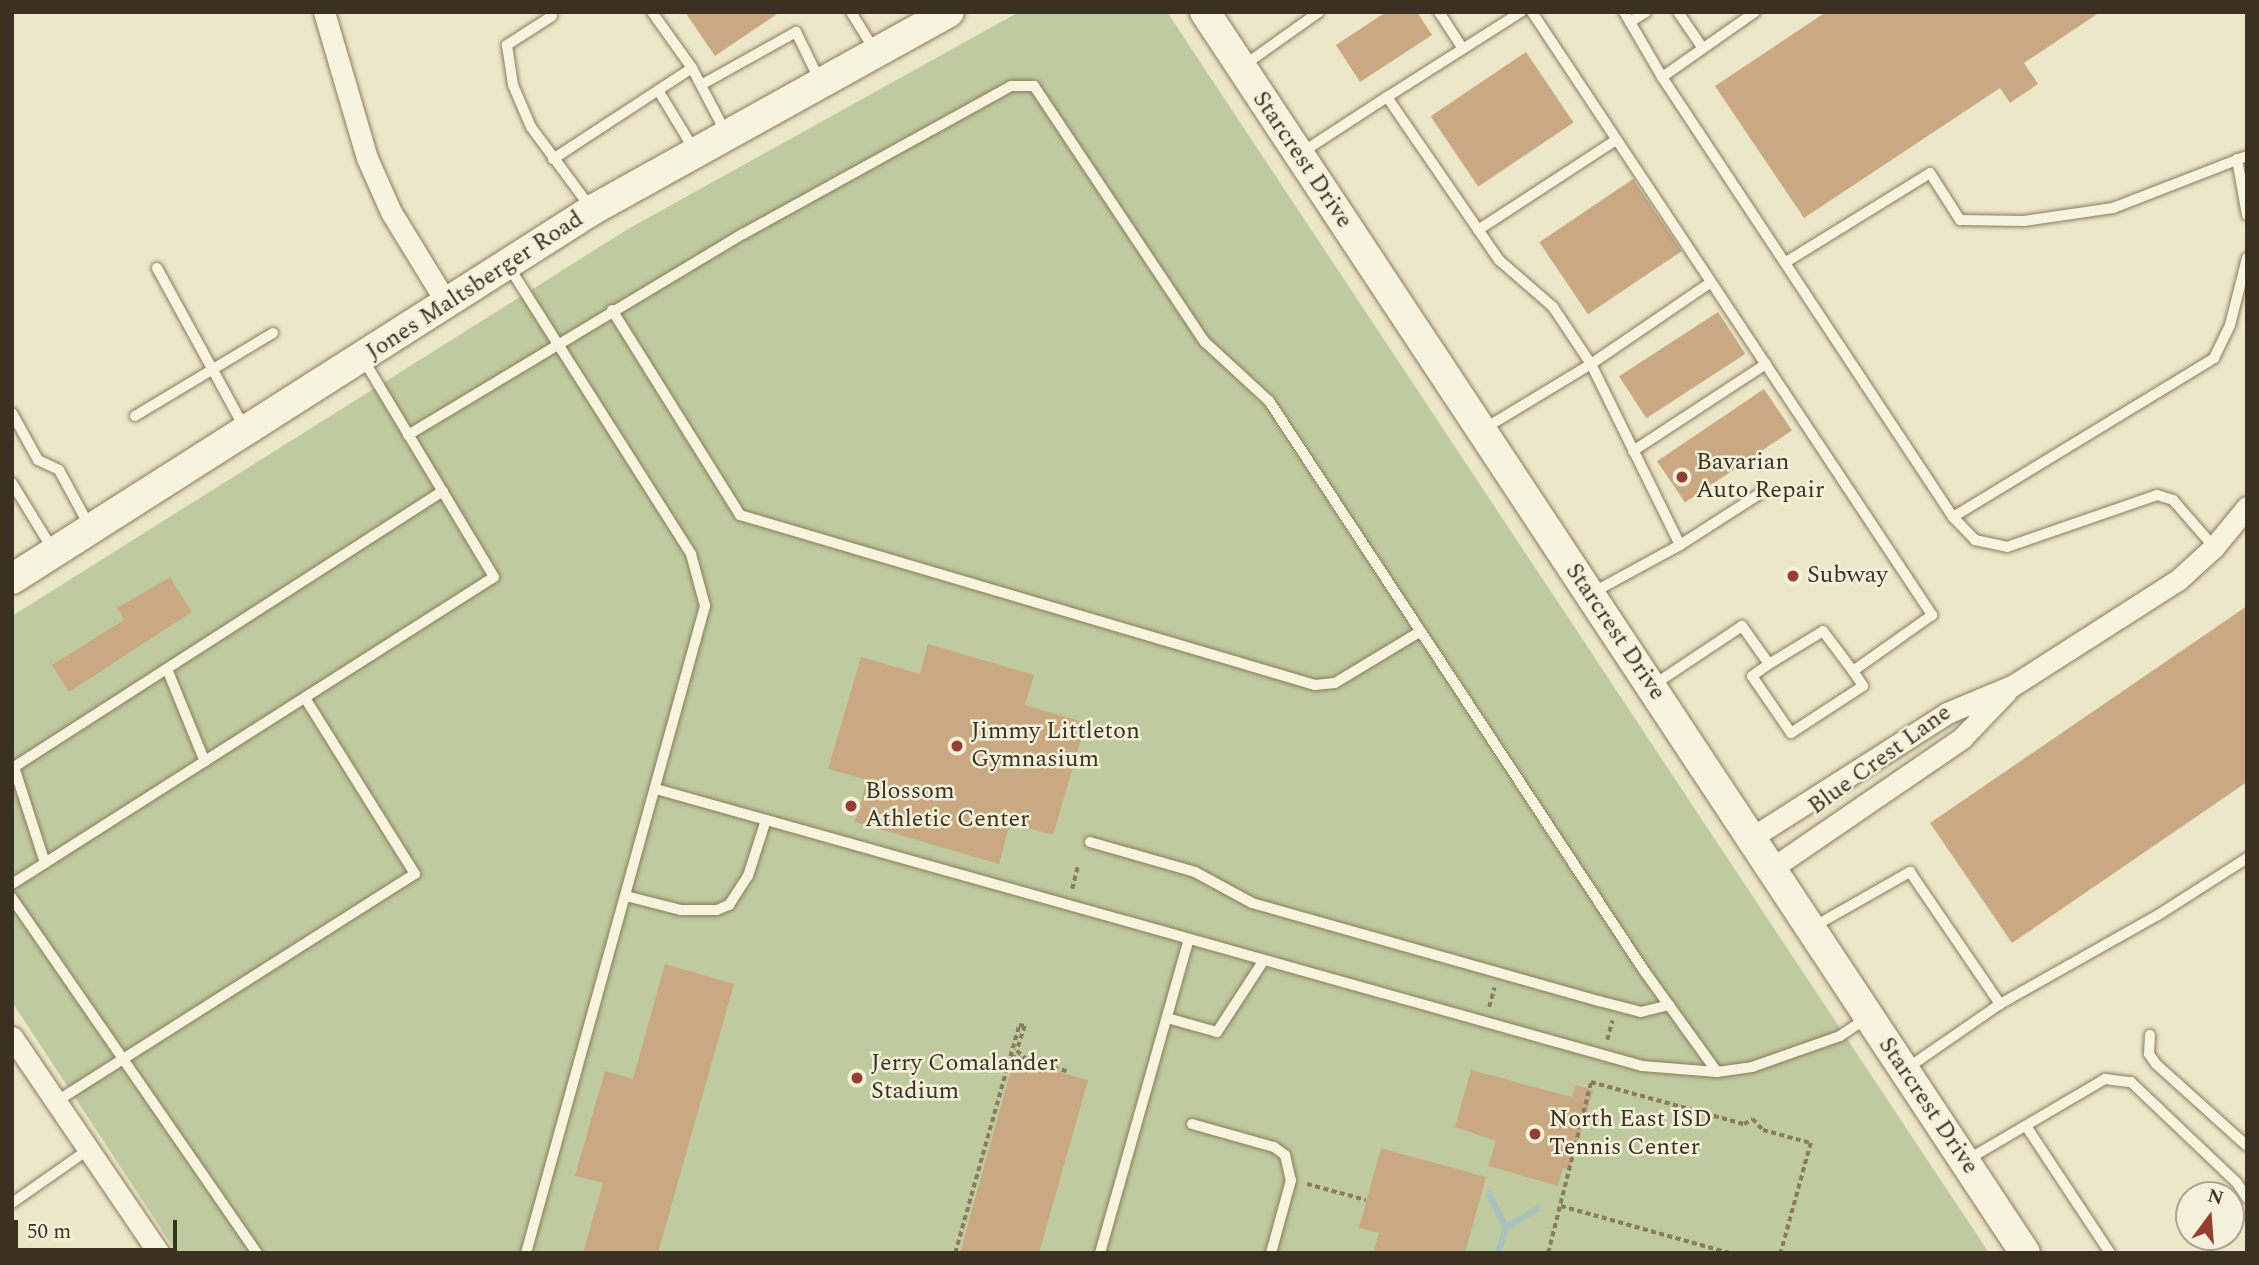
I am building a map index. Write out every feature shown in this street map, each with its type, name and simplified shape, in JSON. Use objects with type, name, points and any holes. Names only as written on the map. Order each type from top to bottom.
[{"type":"main road","name":"Jones Maltsberger Road","points":[[12,579],[509,267],[592,210],[697,155],[949,12]]},
{"type":"main road","name":"Starcrest Drive","points":[[1205,12],[2025,1253]]},
{"type":"street","points":[[324,12],[367,158],[391,212],[448,305]]},
{"type":"street","name":"Blue Crest Lane","points":[[1751,838],[1947,713],[2012,686],[2178,580],[2214,547],[2247,506]]},
{"type":"street","name":"Blue Crest Lane","points":[[1772,869],[1962,738],[2012,686]]},
{"type":"street","points":[[12,1037],[159,1253]]},
{"type":"lane","points":[[652,12],[692,68],[729,137]]},
{"type":"lane","points":[[851,12],[877,53]]},
{"type":"lane","points":[[1241,67],[1319,12]]},
{"type":"lane","points":[[1439,12],[1463,49]]},
{"type":"lane","points":[[1299,155],[1521,12]]},
{"type":"lane","points":[[1532,12],[1932,615],[1853,671]]},
{"type":"lane","points":[[1646,12],[1627,17],[1662,77],[1953,517],[1975,540],[2007,547],[2157,495],[2173,500],[2214,547]]},
{"type":"lane","points":[[1678,12],[1702,47]]},
{"type":"lane","points":[[1662,77],[1755,12]]},
{"type":"lane","points":[[552,16],[507,45],[513,85],[531,127],[592,210]]},
{"type":"lane","points":[[701,85],[796,32],[821,85]]},
{"type":"lane","points":[[553,159],[692,68]]},
{"type":"lane","points":[[408,435],[612,310],[1011,86],[1034,86],[1206,342],[1269,401],[1669,1005],[1717,1072]]},
{"type":"lane","points":[[658,90],[697,155]]},
{"type":"lane","points":[[1387,97],[1499,260],[1553,307],[1591,364],[1680,545]]},
{"type":"lane","points":[[1478,230],[1616,139]]},
{"type":"lane","points":[[1786,262],[1930,173],[1960,220],[2024,221],[2113,208],[2242,158],[2247,215]]},
{"type":"lane","points":[[1953,517],[2214,358],[2230,325],[2247,258]]},
{"type":"lane","points":[[509,267],[691,554],[701,579],[705,606],[701,629],[526,1253]]},
{"type":"lane","points":[[157,268],[201,345],[209,370],[247,432]]},
{"type":"lane","points":[[1482,430],[1591,364],[1711,282]]},
{"type":"lane","points":[[612,310],[740,515],[1315,685],[1335,683],[1421,631]]},
{"type":"lane","points":[[135,416],[273,333]]},
{"type":"lane","points":[[12,884],[494,577],[363,359]]},
{"type":"lane","points":[[1633,452],[1766,364]]},
{"type":"lane","points":[[12,414],[38,460],[59,470],[92,529]]},
{"type":"lane","points":[[12,483],[55,552]]},
{"type":"lane","points":[[45,863],[14,767],[443,491]]},
{"type":"lane","points":[[1590,594],[1680,545],[1764,491]]},
{"type":"lane","points":[[1651,687],[1742,626],[1769,664]]},
{"type":"lane","points":[[1823,631],[1853,671],[1863,686],[1791,733],[1752,676],[1823,631]]},
{"type":"lane","points":[[167,669],[205,762]]},
{"type":"lane","points":[[57,1101],[415,874],[305,698]]},
{"type":"lane","points":[[656,789],[1642,1066],[1717,1072],[1752,1067],[1840,1036],[1869,1017]]},
{"type":"lane","points":[[626,896],[681,910],[717,910],[729,905],[748,876],[766,820]]},
{"type":"lane","points":[[1090,842],[1195,872],[1252,903],[1610,1004],[1641,1012],[1669,1005]]},
{"type":"lane","points":[[1905,1070],[2000,1004],[2158,915],[2247,858]]},
{"type":"lane","points":[[1811,929],[1910,872],[2000,1004]]},
{"type":"lane","points":[[12,898],[257,1253]]},
{"type":"lane","points":[[1101,1253],[1189,939]]},
{"type":"lane","points":[[1167,1018],[1217,1032],[1264,960]]},
{"type":"lane","points":[[2150,1035],[2149,1054],[2156,1064],[2247,1146]]},
{"type":"lane","points":[[1965,1161],[2105,1079],[2131,1082],[2237,1183],[2247,1198]]},
{"type":"lane","points":[[1192,1124],[1274,1147],[1285,1155],[1292,1180],[1271,1253]]},
{"type":"lane","points":[[2026,1126],[2110,1253]]},
{"type":"lane","points":[[12,1203],[89,1149]]},
{"type":"path","points":[[1072,889],[1078,865]]},
{"type":"path","points":[[1489,1007],[1496,982]]},
{"type":"path","points":[[1607,1040],[1614,1015]]},
{"type":"path","points":[[956,1253],[1019,1025],[1025,1026],[1017,1051],[1028,1061]]},
{"type":"path","points":[[1011,1056],[1070,1072]]},
{"type":"path","points":[[1548,1253],[1561,1206],[1566,1169],[1591,1082],[1744,1124],[1759,1121],[1763,1130],[1811,1143],[1780,1253]]},
{"type":"path","points":[[1292,1180],[1366,1200]]},
{"type":"path","points":[[1561,1206],[1729,1253]]},
{"type":"green space","name":"Blossom Athletic Center","points":[[1019,12],[1167,12],[1989,1253],[177,1253],[12,1002],[12,616],[628,229]]},
{"type":"building","points":[[685,12],[780,12],[715,56]]},
{"type":"building","points":[[1386,12],[1417,12],[1432,35],[1360,82],[1336,45]]},
{"type":"building","points":[[1826,12],[2100,12],[2024,63],[2038,84],[2010,103],[2000,88],[1804,218],[1715,86]]},
{"type":"building","points":[[1526,52],[1574,122],[1478,187],[1431,116]]},
{"type":"building","points":[[1633,179],[1682,251],[1588,314],[1539,242]]},
{"type":"building","points":[[1718,312],[1745,354],[1646,418],[1619,376]]},
{"type":"building","points":[[1764,389],[1792,430],[1685,503],[1657,461]]},
{"type":"building","points":[[170,577],[192,612],[69,692],[52,665],[124,620],[117,608]]},
{"type":"building","points":[[2247,606],[2247,782],[2012,943],[1930,823]]},
{"type":"building","name":"Jimmy Littleton Gymnasium","points":[[928,644],[1034,675],[1025,705],[1086,723],[1053,835],[1010,823],[999,864],[855,822],[867,780],[828,769],[861,657],[920,674]]},
{"type":"building","points":[[665,964],[734,984],[658,1253],[583,1253],[603,1183],[575,1176],[605,1071],[633,1079]]},
{"type":"building","points":[[1014,1059],[1088,1080],[1039,1253],[960,1253]]},
{"type":"building","points":[[1471,1070],[1572,1097],[1576,1085],[1593,1090],[1570,1170],[1563,1168],[1558,1186],[1488,1166],[1496,1141],[1455,1127]]},
{"type":"building","points":[[1381,1148],[1486,1177],[1465,1253],[1373,1253],[1379,1233],[1359,1228]]},
{"type":"waterway","points":[[1489,1194],[1506,1227],[1498,1253]]},
{"type":"waterway","points":[[1506,1227],[1537,1209]]},
{"type":"place","name":"Bavarian Auto Repair","points":[[1682,477]]},
{"type":"place","name":"Subway","points":[[1793,576]]},
{"type":"place","name":"Jimmy Littleton Gymnasium","points":[[957,746]]},
{"type":"place","name":"Blossom Athletic Center","points":[[851,806]]},
{"type":"place","name":"Jerry Comalander Stadium","points":[[857,1078]]},
{"type":"place","name":"North East ISD Tennis Center","points":[[1535,1134]]}]
